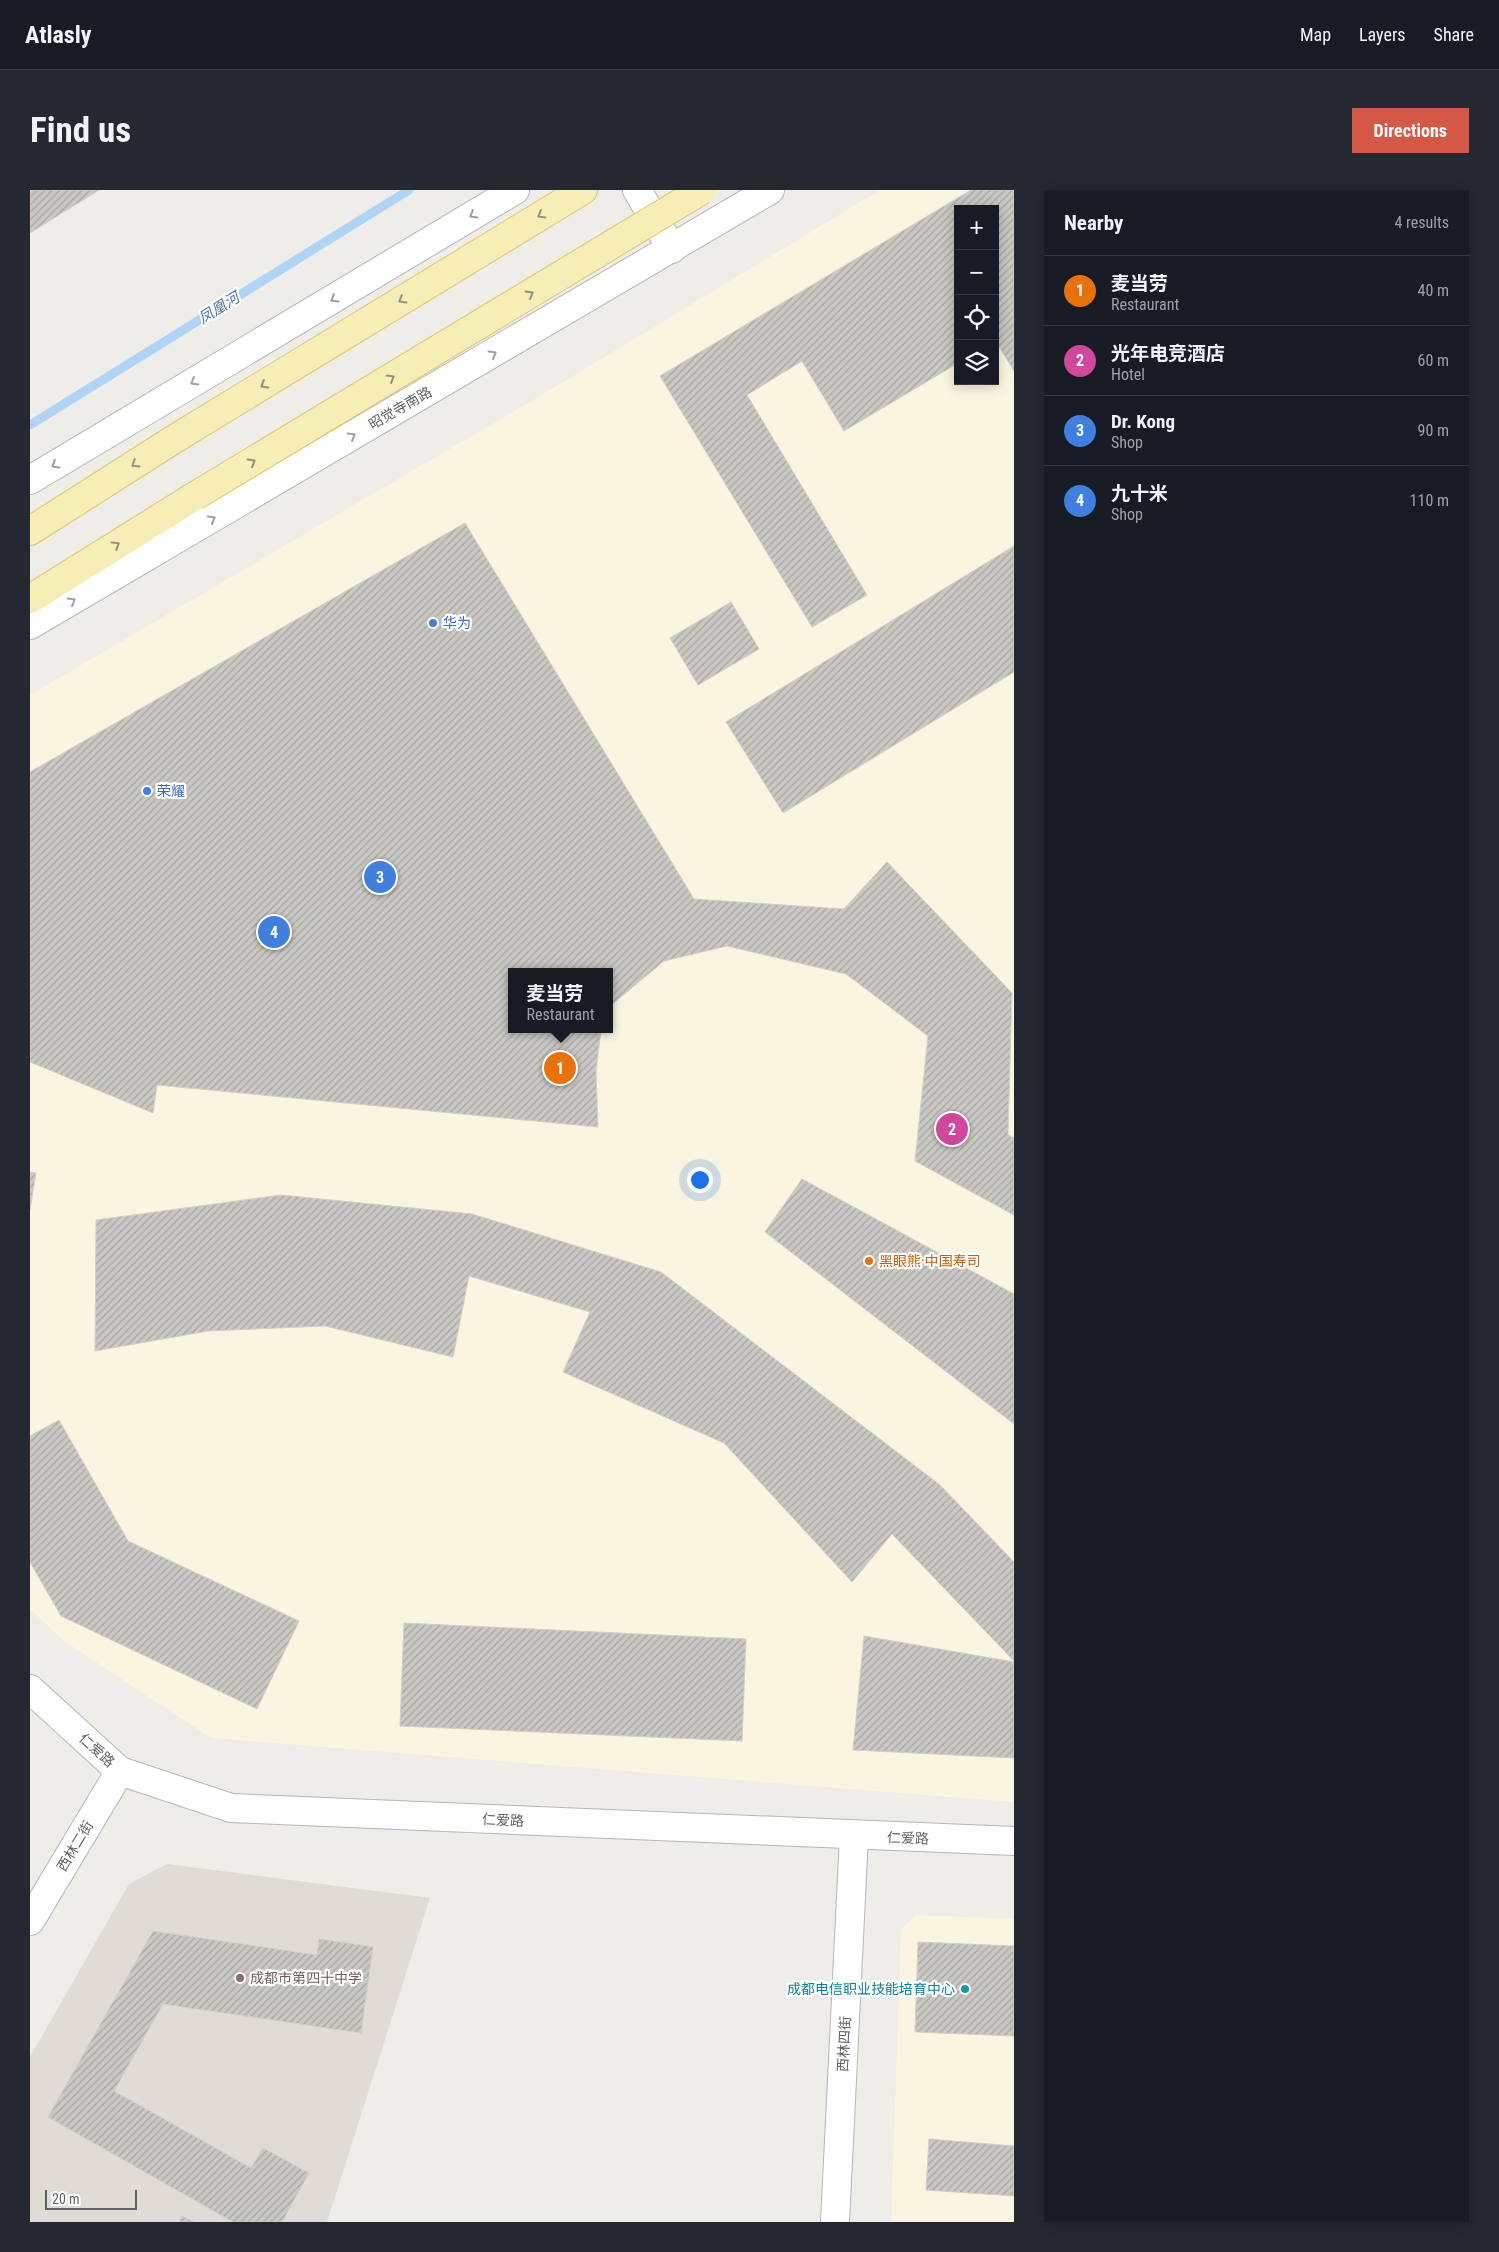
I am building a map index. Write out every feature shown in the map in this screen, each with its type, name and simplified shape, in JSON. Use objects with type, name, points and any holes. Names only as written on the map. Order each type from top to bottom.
[{"type":"main road","points":[[30,531],[176,438],[583,190]]},
{"type":"main road","points":[[30,599],[196,496],[702,190]]},
{"type":"street","points":[[30,480],[515,190]]},
{"type":"street","points":[[637,190],[672,249]]},
{"type":"street","name":"昭觉寺南路","points":[[30,626],[770,190]]},
{"type":"street","name":"仁爱路","points":[[30,1689],[120,1771],[231,1808],[854,1836],[1014,1841]]},
{"type":"street","name":"西林二街","points":[[30,1921],[120,1771]]},
{"type":"street","name":"西林四街","points":[[835,2222],[854,1836]]},
{"type":"shaded area","points":[[880,190],[1014,190],[1014,1802],[211,1738],[64,1641],[30,1609],[30,695],[550,390]]},
{"type":"shaded area","name":"成都市第四十中学","points":[[167,1864],[430,1898],[327,2222],[30,2222],[30,2057],[129,1884]]},
{"type":"shaded area","points":[[916,1915],[1014,1919],[1014,2222],[891,2222],[901,1929]]},
{"type":"building","points":[[30,190],[99,190],[30,233]]},
{"type":"building","points":[[971,190],[1014,190],[1014,371],[999,347],[999,205],[954,205],[954,365],[844,431],[802,361],[747,395],[867,595],[812,627],[660,376]]},
{"type":"building","points":[[465,523],[694,899],[844,909],[887,862],[1012,993],[1008,1135],[1014,1138],[1014,1215],[915,1161],[928,1036],[846,974],[727,946],[664,961],[613,1004],[613,968],[508,968],[508,1033],[601,1033],[596,1072],[598,1127],[157,1085],[153,1113],[30,1062],[30,772]]},
{"type":"building","points":[[1014,546],[1014,672],[783,813],[726,722]]},
{"type":"building","points":[[731,602],[759,649],[698,685],[670,638]]},
{"type":"building","points":[[30,1172],[36,1173],[30,1210]]},
{"type":"building","points":[[802,1179],[1014,1294],[1014,1424],[765,1232]]},
{"type":"building","points":[[281,1195],[472,1214],[661,1272],[940,1485],[1014,1562],[1014,1661],[892,1534],[852,1582],[724,1443],[563,1372],[590,1312],[469,1276],[453,1357],[325,1326],[208,1331],[95,1351],[96,1220]]},
{"type":"building","points":[[59,1420],[128,1541],[299,1621],[257,1709],[61,1616],[30,1562],[30,1436]]},
{"type":"building","points":[[404,1623],[746,1639],[742,1741],[400,1726]]},
{"type":"building","points":[[864,1636],[1014,1662],[1014,1758],[853,1750]]},
{"type":"building","points":[[153,1931],[317,1955],[319,1939],[373,1947],[361,2033],[163,2004],[114,2091],[251,2168],[263,2148],[309,2173],[282,2222],[233,2222],[48,2117]]},
{"type":"building","name":"成都电信职业技能培育中心","points":[[918,1942],[1014,1946],[1014,2036],[915,2032]]},
{"type":"building","points":[[929,2139],[1014,2146],[1014,2196],[926,2190]]},
{"type":"building","points":[[182,2216],[194,2222],[179,2222]]},
{"type":"waterway","name":"凤凰河","points":[[30,425],[409,190]]},
{"type":"place","name":"华为","points":[[433,623]]},
{"type":"place","name":"荣耀","points":[[147,791]]},
{"type":"place","name":"Dr. Kong","points":[[380,877]]},
{"type":"place","name":"九十米","points":[[274,932]]},
{"type":"place","name":"麦当劳","points":[[560,1068]]},
{"type":"place","name":"光年电竞酒店","points":[[952,1129]]},
{"type":"place","name":"黑眼熊·中国寿司","points":[[869,1261]]},
{"type":"place","name":"成都市第四十中学","points":[[240,1978]]},
{"type":"place","name":"成都电信职业技能培育中心","points":[[965,1989]]}]
